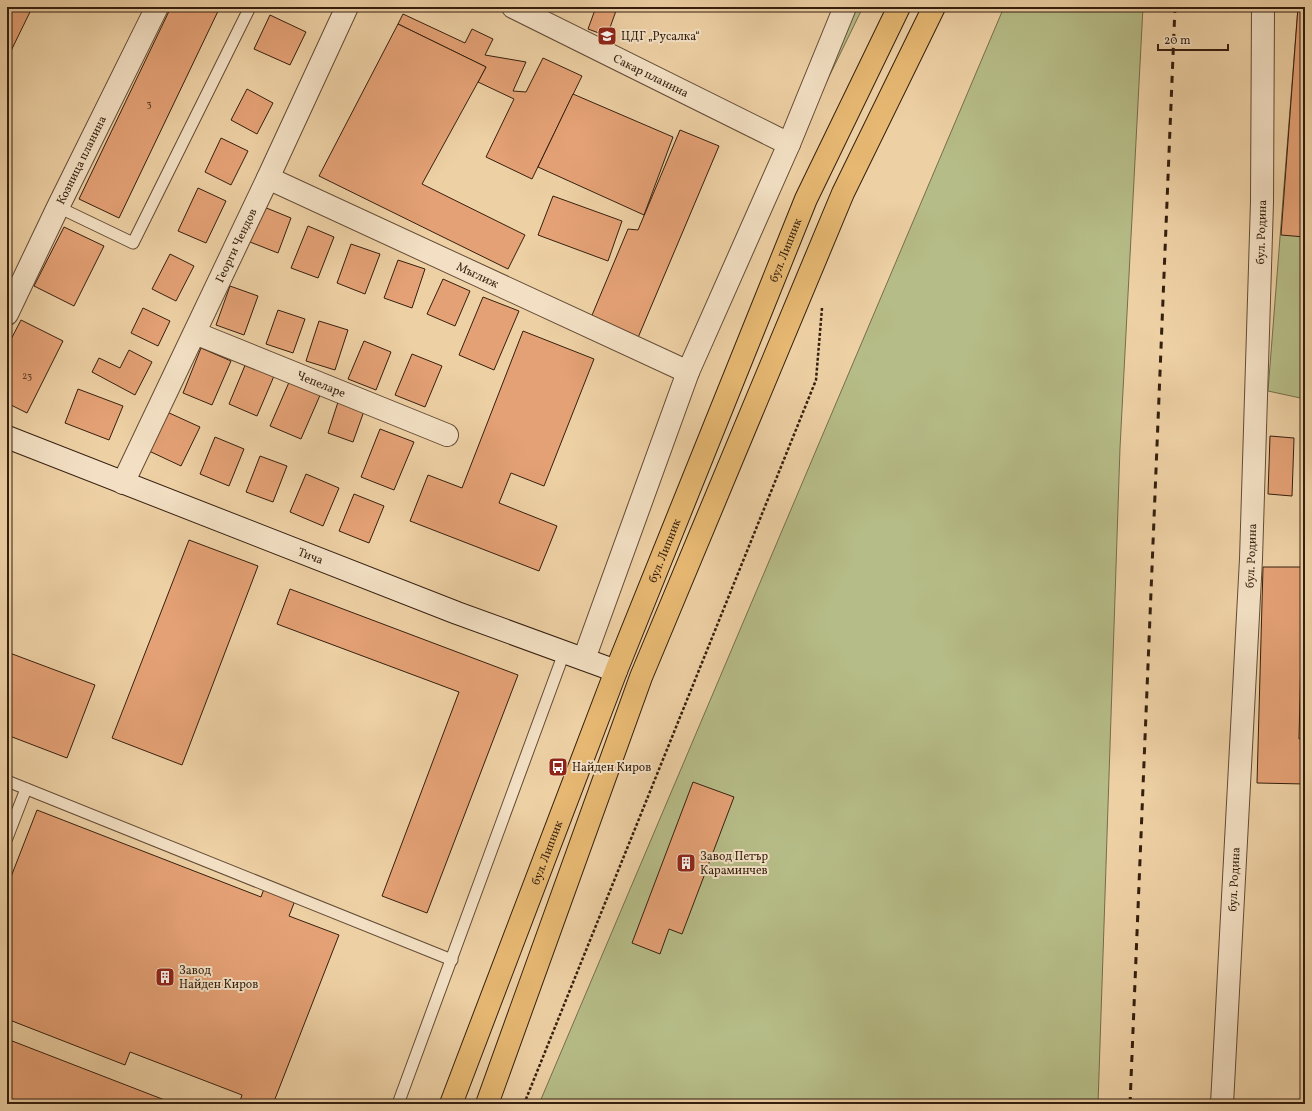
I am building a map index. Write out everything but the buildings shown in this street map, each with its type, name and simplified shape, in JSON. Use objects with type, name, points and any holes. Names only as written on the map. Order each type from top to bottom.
[{"type":"main road","name":"бул. Липник","points":[[450,1104],[616,671],[806,199],[899,7]]},
{"type":"main road","points":[[487,1104],[641,677],[843,193],[934,7]]},
{"type":"street","name":"Козница планина","points":[[7,314],[157,7]]},
{"type":"street","name":"Георги Чендов","points":[[124,483],[347,7]]},
{"type":"street","name":"Сакар планина","points":[[513,7],[788,144]]},
{"type":"street","points":[[574,656],[688,372],[788,144],[845,7]]},
{"type":"street","name":"бул. Родина","points":[[1222,1104],[1251,559],[1262,202],[1263,7]]},
{"type":"street","name":"Мъглиж","points":[[268,178],[688,372]]},
{"type":"street","name":"Чепеларе","points":[[195,333],[447,435]]},
{"type":"street","name":"Тича","points":[[7,437],[457,613],[616,671]]},
{"type":"lane","points":[[58,207],[133,243],[250,7]]},
{"type":"lane","points":[[398,1104],[452,960],[574,656]]},
{"type":"lane","points":[[7,781],[452,960]]},
{"type":"lane","points":[[7,838],[26,789]]},
{"type":"path","points":[[524,1104],[816,380],[822,308]]},
{"type":"green space","points":[[852,7],[863,7],[803,130]]},
{"type":"green space","points":[[1004,7],[1143,7],[1120,448],[1098,1104],[539,1104]]},
{"type":"green space","points":[[1298,7],[1305,7],[1305,399],[1268,391]]},
{"type":"railway","points":[[1130,1104],[1175,7]]},
{"type":"place","name":"ЦДГ „Русалка“","points":[[607,36]]},
{"type":"place","name":"Найден Киров","points":[[558,767]]},
{"type":"place","name":"Завод Петър Караминчев","points":[[686,863]]},
{"type":"place","name":"Завод Найден Киров","points":[[165,977]]}]
